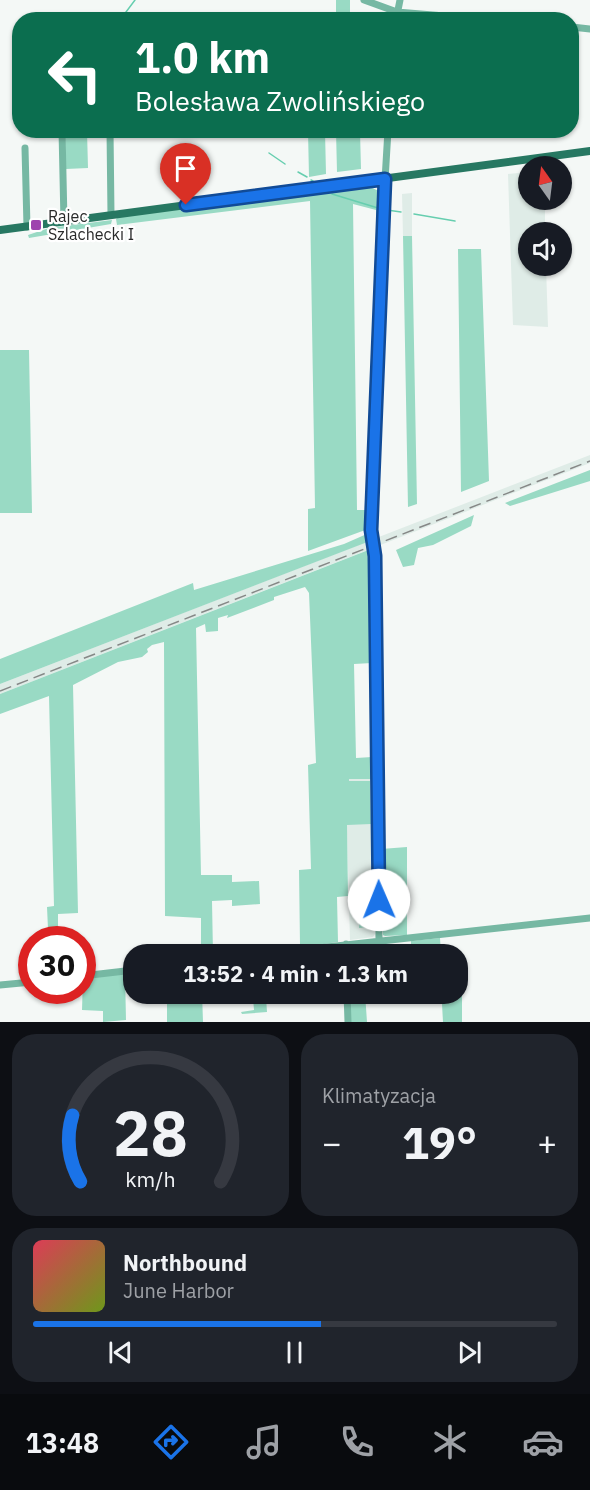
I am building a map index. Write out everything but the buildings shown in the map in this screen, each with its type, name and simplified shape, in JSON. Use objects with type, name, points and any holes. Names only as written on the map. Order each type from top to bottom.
[{"type":"main road","points":[[0,229],[590,151]]},
{"type":"street","points":[[364,0],[388,12]]},
{"type":"street","points":[[62,138],[64,222]]},
{"type":"street","points":[[110,138],[111,215]]},
{"type":"street","points":[[380,941],[375,556],[371,530],[388,138]]},
{"type":"street","points":[[26,148],[27,227]]},
{"type":"street","points":[[346,944],[590,918]]},
{"type":"street","points":[[96,974],[123,971]]},
{"type":"street","points":[[0,985],[18,983]]},
{"type":"street","points":[[347,1004],[348,1022]]},
{"type":"shaded area","points":[[518,173],[518,210],[545,210],[545,222],[518,222],[518,276],[546,276],[548,327],[513,325],[508,174]]},
{"type":"shaded area","points":[[412,193],[412,236],[403,236],[402,194]]},
{"type":"shaded area","points":[[590,455],[590,463],[0,694],[0,684]]},
{"type":"shaded area","points":[[371,761],[375,934],[373,937],[350,940],[345,762]]},
{"type":"green space","points":[[336,0],[350,0],[350,12],[336,12]]},
{"type":"green space","points":[[65,138],[87,138],[88,168],[66,169]]},
{"type":"green space","points":[[308,138],[325,138],[326,174],[309,177]]},
{"type":"green space","points":[[336,138],[360,138],[361,169],[337,172]]},
{"type":"green space","points":[[368,186],[381,192],[378,244],[376,210],[353,204],[357,510],[368,510],[368,529],[308,551],[308,509],[315,508],[310,201],[117,225],[116,219]]},
{"type":"green space","points":[[112,220],[111,224],[29,238],[28,235],[49,228]]},
{"type":"green space","points":[[403,236],[412,236],[417,504],[408,507]]},
{"type":"green space","points":[[458,249],[481,249],[489,481],[461,492]]},
{"type":"green space","points":[[0,350],[29,350],[32,513],[0,513]]},
{"type":"green space","points":[[590,470],[590,481],[510,506],[505,503]]},
{"type":"green space","points":[[474,515],[471,526],[433,545],[418,548],[414,565],[403,567],[396,550]]},
{"type":"green space","points":[[369,533],[370,541],[0,684],[0,659],[193,583],[194,590],[344,544]]},
{"type":"green space","points":[[371,549],[373,558],[372,663],[354,664],[356,758],[372,757],[372,724],[374,724],[375,819],[372,821],[371,779],[349,779],[349,781],[370,781],[371,824],[347,825],[348,896],[337,897],[338,942],[300,944],[299,870],[311,869],[308,765],[316,763],[309,593],[305,587],[274,597],[274,600],[227,618],[228,615],[218,618],[218,631],[206,632],[205,624],[196,628],[201,875],[232,875],[232,882],[259,881],[260,904],[232,906],[232,900],[212,901],[213,944],[201,944],[201,918],[165,916],[164,642],[152,645],[142,657],[118,662],[73,685],[78,913],[58,914],[58,926],[48,926],[47,907],[54,906],[49,696],[0,714],[0,694]]},
{"type":"green space","points":[[407,847],[407,935],[385,936],[383,935],[381,849]]},
{"type":"green space","points":[[375,911],[375,924],[359,928],[360,913]]},
{"type":"green space","points":[[440,938],[440,944],[411,944],[411,941]]},
{"type":"green space","points":[[123,974],[123,1004],[126,1004],[126,1020],[103,1022],[103,1011],[82,1010],[82,1004],[96,1004],[96,976]]},
{"type":"green space","points":[[167,1004],[202,1004],[203,1022],[167,1022]]},
{"type":"green space","points":[[254,1004],[266,1004],[267,1012],[242,1014],[241,1012],[254,1010]]},
{"type":"green space","points":[[350,1004],[366,1004],[367,1022],[351,1022]]},
{"type":"green space","points":[[442,1004],[462,1004],[462,1022],[443,1022]]},
{"type":"waterway","points":[[126,12],[135,0]]},
{"type":"waterway","points":[[269,153],[285,164]]},
{"type":"waterway","points":[[298,172],[307,177]]},
{"type":"waterway","points":[[332,194],[378,208]]},
{"type":"waterway","points":[[387,210],[401,212]]},
{"type":"waterway","points":[[414,214],[455,221]]},
{"type":"railway","points":[[0,691],[590,461]]},
{"type":"place","name":"Rajec Szlachecki I","points":[[36,225]]},
{"type":"route","points":[[186,205],[385,179],[371,530],[375,556],[379,900]]}]
